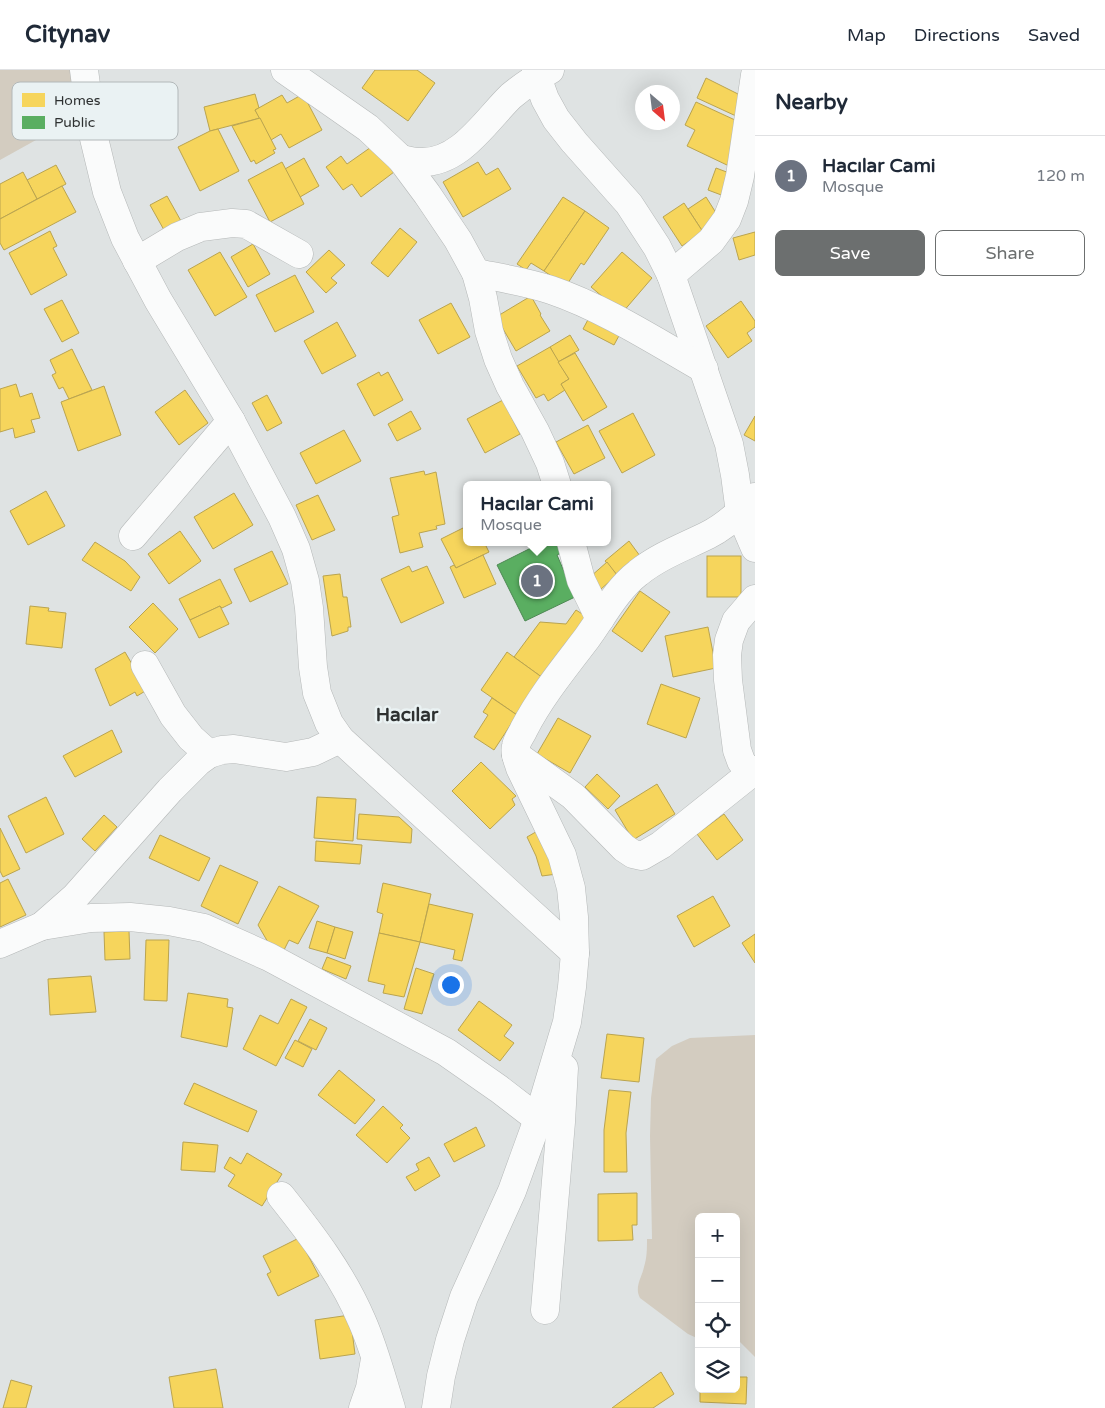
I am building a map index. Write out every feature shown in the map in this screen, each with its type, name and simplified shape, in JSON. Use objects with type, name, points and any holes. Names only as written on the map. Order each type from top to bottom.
[{"type":"street","points":[[285,70],[368,128],[401,159],[458,240],[476,273],[483,298],[488,331],[498,359],[510,386],[535,431],[550,463],[556,481]]},
{"type":"street","points":[[401,159],[420,162],[434,161],[451,154],[470,141],[513,95],[541,72]]},
{"type":"street","points":[[541,72],[545,99],[556,119],[629,204],[657,247],[671,275],[729,444],[735,475],[747,505],[755,548]]},
{"type":"street","points":[[671,275],[711,241],[727,219],[740,176],[755,75]]},
{"type":"street","points":[[94,140],[107,192],[125,238],[158,300],[231,421],[282,518],[296,549],[306,590],[317,693],[329,723],[340,739],[575,953]]},
{"type":"street","points":[[137,261],[177,237],[201,226],[232,223],[246,224],[299,254]]},
{"type":"street","points":[[476,273],[551,290],[588,305],[704,369]]},
{"type":"street","points":[[133,536],[231,421]]},
{"type":"street","points":[[436,1408],[441,1376],[450,1340],[464,1297],[512,1191],[538,1119],[566,1022],[572,987],[575,953],[571,888],[562,855],[520,768],[516,755],[516,746],[532,713],[620,589],[649,564],[709,535],[747,505]]},
{"type":"street","points":[[572,546],[581,580],[600,619]]},
{"type":"street","points":[[516,755],[573,796],[624,848],[633,854],[642,856],[662,845],[753,772],[741,761],[737,750],[728,680],[727,655],[729,640],[736,621],[755,599]]},
{"type":"street","points":[[145,665],[173,715],[191,738],[209,754]]},
{"type":"street","points":[[42,926],[75,897],[170,790],[198,762],[209,754],[234,749],[286,757],[313,752],[340,739]]},
{"type":"street","points":[[0,944],[42,926],[91,918],[130,917],[169,921],[204,928],[269,957],[446,1052],[538,1119]]},
{"type":"street","points":[[545,1310],[561,1122],[566,1022]]},
{"type":"street","points":[[281,1196],[315,1238],[349,1293],[363,1322],[390,1408]]},
{"type":"street","points":[[363,1408],[370,1388],[375,1358]]},
{"type":"shaded area","points":[[0,70],[84,70],[86,82],[12,82],[12,140],[36,140],[0,160]]},
{"type":"shaded area","points":[[755,1035],[755,1357],[740,1342],[740,1213],[695,1213],[695,1337],[640,1298],[638,1294],[639,1282],[646,1260],[647,1239],[652,1239],[650,1136],[651,1098],[656,1059],[672,1046],[690,1038]]},
{"type":"building: Homes","points":[[375,70],[417,70],[435,83],[408,121],[362,88]]},
{"type":"building: Homes","points":[[706,78],[740,95],[736,116],[697,98]]},
{"type":"building: Homes","points":[[255,94],[259,108],[255,110],[260,118],[210,131],[204,107]]},
{"type":"building: Homes","points":[[303,94],[322,130],[289,148],[281,134],[271,140],[255,110],[282,95],[287,103]]},
{"type":"building: Homes","points":[[696,102],[735,120],[729,166],[687,146],[695,130],[685,125]]},
{"type":"building: Homes","points":[[260,118],[276,149],[273,150],[275,153],[256,164],[254,160],[251,162],[232,126]]},
{"type":"building: Homes","points":[[218,129],[239,171],[200,191],[178,147]]},
{"type":"building: Homes","points":[[374,145],[394,172],[361,197],[352,184],[343,190],[326,167],[341,156],[347,164]]},
{"type":"building: Homes","points":[[304,158],[319,186],[300,197],[285,169]]},
{"type":"building: Homes","points":[[282,162],[304,204],[270,222],[248,180]]},
{"type":"building: Homes","points":[[478,162],[486,175],[498,168],[511,189],[463,217],[443,182]]},
{"type":"building: Homes","points":[[56,165],[66,184],[37,199],[27,180]]},
{"type":"building: Homes","points":[[716,168],[732,174],[724,196],[708,190]]},
{"type":"building: Homes","points":[[23,172],[37,199],[0,219],[0,184]]},
{"type":"building: Homes","points":[[62,186],[76,212],[4,250],[0,243],[0,219]]},
{"type":"building: Homes","points":[[167,196],[181,221],[164,230],[150,205]]},
{"type":"building: Homes","points":[[563,197],[585,211],[544,271],[531,263],[526,270],[517,264]]},
{"type":"building: Homes","points":[[706,197],[718,216],[703,232],[688,209]]},
{"type":"building: Homes","points":[[684,203],[703,232],[682,246],[663,217]]},
{"type":"building: Homes","points":[[585,211],[609,228],[584,265],[581,263],[566,286],[544,271]]},
{"type":"building: Homes","points":[[400,228],[417,242],[388,277],[371,263]]},
{"type":"building: Homes","points":[[50,231],[57,246],[53,248],[67,275],[31,295],[9,253]]},
{"type":"building: Homes","points":[[755,232],[755,255],[739,260],[733,238]]},
{"type":"building: Homes","points":[[253,244],[270,274],[248,287],[231,257]]},
{"type":"building: Homes","points":[[329,250],[345,265],[331,278],[337,283],[326,293],[306,272]]},
{"type":"building: Homes","points":[[220,252],[247,297],[215,316],[188,270]]},
{"type":"building: Homes","points":[[622,252],[652,278],[622,313],[591,287]]},
{"type":"building: Homes","points":[[295,275],[314,312],[275,332],[256,295]]},
{"type":"building: Homes","points":[[531,296],[550,331],[516,351],[496,317]]},
{"type":"building: Homes","points":[[62,300],[79,333],[62,342],[44,309]]},
{"type":"building: Homes","points":[[741,301],[755,321],[755,327],[747,333],[752,341],[728,358],[706,326]]},
{"type":"building: Homes","points":[[451,303],[470,337],[438,354],[419,320]]},
{"type":"building: Homes","points":[[591,314],[622,330],[614,345],[583,329]]},
{"type":"building: Homes","points":[[337,322],[356,356],[322,374],[304,341]]},
{"type":"building: Homes","points":[[570,335],[579,350],[558,362],[550,347]]},
{"type":"building: Homes","points":[[550,347],[569,379],[561,384],[565,390],[548,401],[544,394],[536,398],[517,366]]},
{"type":"building: Homes","points":[[72,349],[92,390],[69,399],[63,387],[59,389],[52,375],[56,373],[50,360]]},
{"type":"building: Homes","points":[[575,353],[607,407],[583,421],[561,384],[569,379],[558,362]]},
{"type":"building: Homes","points":[[379,372],[381,376],[388,372],[403,400],[374,416],[357,384]]},
{"type":"building: Homes","points":[[16,384],[20,397],[32,393],[40,418],[31,420],[35,432],[15,438],[13,428],[0,432],[0,389]]},
{"type":"building: Homes","points":[[104,386],[121,435],[78,451],[61,402]]},
{"type":"building: Homes","points":[[185,390],[208,423],[179,445],[155,412]]},
{"type":"building: Homes","points":[[267,395],[282,423],[267,431],[252,403]]},
{"type":"building: Homes","points":[[503,400],[520,434],[485,453],[467,419]]},
{"type":"building: Homes","points":[[411,411],[421,429],[397,441],[388,424]]},
{"type":"building: Homes","points":[[633,413],[655,455],[622,473],[599,431]]},
{"type":"building: Homes","points":[[755,416],[755,441],[744,435]]},
{"type":"building: Homes","points":[[588,425],[605,458],[574,474],[556,442]]},
{"type":"building: Homes","points":[[344,430],[361,461],[316,484],[300,453]]},
{"type":"building: Homes","points":[[424,471],[425,475],[436,472],[445,524],[436,526],[437,529],[419,533],[423,547],[400,553],[392,517],[399,515],[390,478]]},
{"type":"building: Homes","points":[[46,491],[65,526],[28,545],[10,511]]},
{"type":"building: Homes","points":[[234,493],[253,525],[213,549],[194,517]]},
{"type":"building: Homes","points":[[318,495],[335,530],[312,540],[296,505]]},
{"type":"building: Homes","points":[[463,528],[463,546],[486,546],[489,552],[456,568],[441,539]]},
{"type":"building: Homes","points":[[180,531],[201,561],[169,584],[148,554]]},
{"type":"building: Homes","points":[[629,541],[640,556],[617,575],[605,561]]},
{"type":"building: Homes","points":[[95,542],[125,561],[140,577],[131,591],[82,560]]},
{"type":"building: Homes","points":[[272,551],[288,584],[250,602],[234,569]]},
{"type":"building: Homes","points":[[483,555],[496,584],[464,598],[450,567],[454,565],[456,568]]},
{"type":"building: Homes","points":[[707,556],[741,556],[741,597],[707,597]]},
{"type":"building: Homes","points":[[607,562],[617,575],[601,589],[590,577]]},
{"type":"building: Homes","points":[[409,566],[412,572],[427,566],[444,603],[401,623],[381,579]]},
{"type":"building: Homes","points":[[340,574],[343,597],[347,597],[351,627],[348,627],[348,631],[332,636],[323,576]]},
{"type":"building: Homes","points":[[220,579],[232,603],[222,608],[220,606],[190,620],[179,599]]},
{"type":"building: Homes","points":[[640,591],[670,612],[642,652],[612,631]]},
{"type":"building: Homes","points":[[153,603],[178,629],[155,653],[129,627]]},
{"type":"building: Homes","points":[[30,606],[49,608],[48,611],[66,613],[62,648],[26,644]]},
{"type":"building: Homes","points":[[220,606],[229,624],[199,638],[190,620]]},
{"type":"building: Homes","points":[[576,610],[587,617],[543,678],[514,657],[540,622],[566,624]]},
{"type":"building: Homes","points":[[708,627],[716,668],[673,677],[665,636]]},
{"type":"building: Homes","points":[[125,652],[147,690],[137,696],[135,692],[110,706],[95,669]]},
{"type":"building: Homes","points":[[507,652],[543,678],[517,715],[481,690]]},
{"type":"building: Homes","points":[[661,684],[700,698],[686,738],[647,724]]},
{"type":"building: Homes","points":[[492,698],[517,715],[494,750],[474,737],[488,715],[483,712]]},
{"type":"building: Homes","points":[[558,718],[591,736],[570,773],[537,754]]},
{"type":"building: Homes","points":[[112,730],[122,752],[75,777],[63,756]]},
{"type":"building: Homes","points":[[481,762],[516,796],[512,799],[515,805],[490,829],[452,791]]},
{"type":"building: Homes","points":[[597,774],[620,796],[608,809],[585,787]]},
{"type":"building: Homes","points":[[657,784],[675,814],[633,840],[615,810]]},
{"type":"building: Homes","points":[[46,797],[64,834],[26,853],[8,816]]},
{"type":"building: Homes","points":[[317,797],[356,799],[353,841],[314,838]]},
{"type":"building: Homes","points":[[359,814],[399,817],[412,829],[411,843],[357,839]]},
{"type":"building: Homes","points":[[724,814],[743,840],[717,860],[697,834]]},
{"type":"building: Homes","points":[[104,815],[117,827],[95,851],[82,839]]},
{"type":"building: Homes","points":[[0,828],[20,869],[3,877],[0,871]]},
{"type":"building: Homes","points":[[541,829],[557,874],[542,876],[536,856],[527,837]]},
{"type":"building: Homes","points":[[160,835],[210,858],[199,881],[149,858]]},
{"type":"building: Homes","points":[[316,841],[362,845],[360,864],[315,861]]},
{"type":"building: Homes","points":[[220,865],[258,882],[238,924],[201,906]]},
{"type":"building: Homes","points":[[8,879],[26,915],[0,927],[0,883]]},
{"type":"building: Homes","points":[[383,883],[431,894],[420,942],[379,933],[383,914],[377,912]]},
{"type":"building: Homes","points":[[279,886],[319,906],[298,944],[289,940],[283,952],[269,944],[258,925]]},
{"type":"building: Homes","points":[[713,896],[730,926],[694,947],[677,916]]},
{"type":"building: Homes","points":[[429,904],[473,914],[462,961],[453,959],[455,950],[420,942]]},
{"type":"building: Homes","points":[[317,921],[335,927],[327,953],[309,948]]},
{"type":"building: Homes","points":[[335,927],[353,932],[345,959],[327,953]]},
{"type":"building: Homes","points":[[129,931],[130,959],[105,960],[104,932]]},
{"type":"building: Homes","points":[[379,933],[420,942],[404,997],[383,993],[385,985],[368,981]]},
{"type":"building: Homes","points":[[755,934],[755,963],[742,943]]},
{"type":"building: Homes","points":[[146,940],[169,940],[167,1001],[144,1000]]},
{"type":"building: Homes","points":[[327,957],[351,966],[346,979],[322,969]]},
{"type":"building: Homes","points":[[416,968],[434,974],[422,1014],[404,1009]]},
{"type":"building: Homes","points":[[91,976],[96,1012],[50,1015],[48,979]]},
{"type":"building: Homes","points":[[188,993],[228,999],[227,1007],[233,1008],[227,1047],[181,1037]]},
{"type":"building: Homes","points":[[291,999],[307,1007],[276,1066],[243,1049],[260,1015],[278,1024]]},
{"type":"building: Homes","points":[[479,1001],[512,1025],[504,1036],[514,1043],[500,1061],[458,1030]]},
{"type":"building: Homes","points":[[310,1019],[327,1028],[316,1050],[298,1041]]},
{"type":"building: Homes","points":[[607,1034],[644,1038],[639,1082],[601,1078]]},
{"type":"building: Homes","points":[[295,1040],[312,1049],[303,1067],[285,1058]]},
{"type":"building: Homes","points":[[339,1070],[375,1100],[355,1124],[318,1095]]},
{"type":"building: Homes","points":[[194,1083],[257,1111],[248,1132],[184,1104]]},
{"type":"building: Homes","points":[[609,1090],[631,1092],[626,1133],[627,1172],[604,1172],[604,1130]]},
{"type":"building: Homes","points":[[383,1106],[403,1125],[400,1128],[410,1138],[387,1163],[356,1135]]},
{"type":"building: Homes","points":[[476,1127],[485,1146],[454,1162],[444,1144]]},
{"type":"building: Homes","points":[[183,1142],[218,1145],[215,1172],[181,1170]]},
{"type":"building: Homes","points":[[247,1153],[282,1174],[262,1206],[228,1186],[235,1175],[224,1168],[230,1157],[241,1164]]},
{"type":"building: Homes","points":[[429,1157],[440,1176],[415,1191],[406,1177],[419,1170],[416,1164]]},
{"type":"building: Homes","points":[[637,1193],[637,1225],[632,1225],[633,1240],[598,1241],[598,1194]]},
{"type":"building: Homes","points":[[299,1238],[319,1276],[278,1296],[267,1274],[271,1272],[263,1256]]},
{"type":"building: Homes","points":[[350,1315],[355,1354],[320,1359],[315,1320]]},
{"type":"building: Homes","points":[[216,1369],[223,1408],[174,1408],[169,1377]]},
{"type":"building: Homes","points":[[661,1372],[674,1394],[653,1408],[612,1408]]},
{"type":"building: Homes","points":[[740,1377],[747,1377],[746,1404],[700,1402],[700,1393],[740,1393]]},
{"type":"building: Homes","points":[[11,1380],[32,1386],[26,1408],[3,1408]]},
{"type":"building: Public","points":[[535,546],[561,546],[563,552],[557,555],[575,597],[525,621],[497,565]]},
{"type":"place","name":"Hacılar Cami","points":[[537,581]]},
{"type":"district","name":"Hacılar","points":[[407,714]]}]
